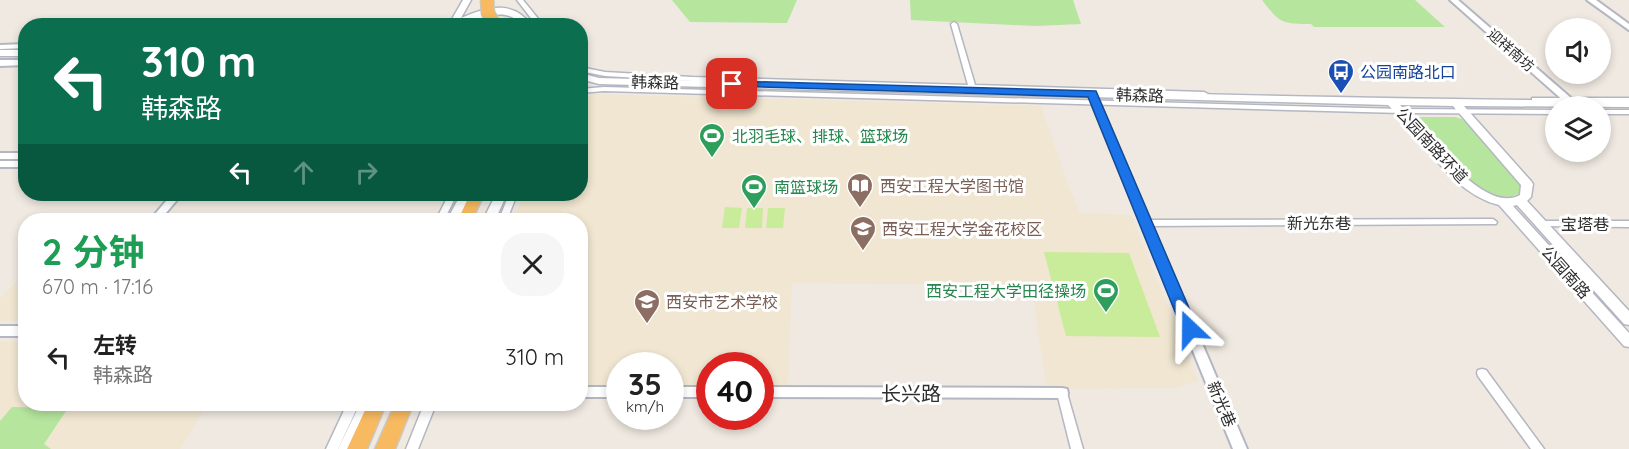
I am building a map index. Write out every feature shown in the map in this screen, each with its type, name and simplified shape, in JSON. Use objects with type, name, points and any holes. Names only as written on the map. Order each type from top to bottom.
[{"type":"highway","points":[[478,0],[482,18]]},
{"type":"highway","points":[[487,0],[491,18]]},
{"type":"highway","points":[[357,449],[374,411]]},
{"type":"highway","points":[[385,449],[401,411]]},
{"type":"main road","points":[[457,18],[467,0]]},
{"type":"main road","points":[[473,0],[478,2],[492,0]]},
{"type":"main road","points":[[509,0],[521,18]]},
{"type":"main road","points":[[470,18],[485,12],[515,12]]},
{"type":"main road","points":[[0,55],[18,55]]},
{"type":"main road","name":"韩森路","points":[[588,78],[598,81],[1094,98]]},
{"type":"main road","name":"韩森路","points":[[588,84],[1395,105],[1629,106]]},
{"type":"main road","name":"公园南路环道","points":[[1395,105],[1469,186],[1492,199],[1520,201]]},
{"type":"main road","points":[[1458,106],[1527,184],[1525,197],[1520,201]]},
{"type":"main road","name":"韩森路","points":[[1458,106],[1545,110]]},
{"type":"main road","points":[[1611,108],[1629,106]]},
{"type":"main road","name":"公园南路","points":[[1502,201],[1629,342]]},
{"type":"main road","name":"公园南路","points":[[1520,201],[1629,320]]},
{"type":"main road","points":[[463,213],[478,203],[508,208]]},
{"type":"main road","points":[[346,449],[364,411]]},
{"type":"main road","points":[[393,449],[409,411]]},
{"type":"street","points":[[520,0],[535,18]]},
{"type":"street","name":"迎祥南坊","points":[[1454,0],[1563,96]]},
{"type":"street","points":[[1591,0],[1629,28]]},
{"type":"street","points":[[954,24],[972,87]]},
{"type":"street","points":[[0,47],[18,46]]},
{"type":"street","points":[[0,63],[18,62]]},
{"type":"street","points":[[588,71],[605,75],[692,79],[972,87],[1395,105]]},
{"type":"street","points":[[588,90],[1094,98]]},
{"type":"street","name":"新光巷","points":[[1094,98],[1240,449]]},
{"type":"street","points":[[1458,106],[1545,101]]},
{"type":"street","points":[[1611,104],[1629,106]]},
{"type":"street","points":[[0,156],[18,156]]},
{"type":"street","points":[[0,164],[18,164]]},
{"type":"street","points":[[160,213],[171,201]]},
{"type":"street","points":[[506,213],[510,201]]},
{"type":"street","name":"新光东巷","points":[[1145,223],[1493,222]]},
{"type":"street","name":"宝塔巷","points":[[1542,224],[1629,225]]},
{"type":"street","points":[[0,331],[18,331]]},
{"type":"street","points":[[1482,373],[1538,449]]},
{"type":"street","points":[[588,392],[606,392]]},
{"type":"street","name":"长兴路","points":[[774,393],[1062,393]]},
{"type":"street","points":[[1062,393],[1077,449]]},
{"type":"street","points":[[332,449],[350,411]]},
{"type":"street","points":[[412,449],[427,411]]},
{"type":"shaded area","name":"西安工程大学金花校区","points":[[593,94],[1041,106],[1080,213],[1131,215],[1198,381],[1175,388],[1047,389],[1031,285],[792,283],[788,388],[774,388],[774,352],[696,352],[696,389],[684,388],[684,352],[606,352],[606,388],[588,387],[588,213],[516,213],[521,201],[588,201],[588,96]]},
{"type":"shaded area","points":[[18,280],[18,321],[0,321],[0,298]]},
{"type":"shaded area","points":[[0,341],[18,341],[18,411],[204,411],[180,449],[0,449]]},
{"type":"green space","points":[[672,0],[797,0],[787,23],[690,22]]},
{"type":"green space","points":[[910,0],[1073,0],[1081,24],[1036,26],[911,20]]},
{"type":"green space","points":[[1262,0],[1415,0],[1445,27],[1314,27],[1311,24],[1282,21]]},
{"type":"green space","points":[[1415,117],[1462,119],[1519,179],[1522,184],[1520,193],[1510,197],[1497,196],[1470,182]]},
{"type":"green space","points":[[725,207],[742,208],[739,228],[722,228]]},
{"type":"green space","points":[[747,208],[763,208],[762,228],[745,228]]},
{"type":"green space","points":[[768,208],[785,208],[783,228],[766,228]]},
{"type":"green space","name":"西安工程大学田径操场","points":[[1044,252],[1129,253],[1160,337],[1066,336]]},
{"type":"green space","points":[[12,407],[18,407],[18,411],[66,411],[44,444],[51,449],[0,449],[0,421]]},
{"type":"place","name":"公园南路北口","points":[[1341,95]]},
{"type":"place","name":"北羽毛球、排球、篮球场","points":[[712,159]]},
{"type":"place","name":"西安工程大学图书馆","points":[[860,209]]},
{"type":"place","name":"南篮球场","points":[[754,210]]},
{"type":"place","name":"西安工程大学金花校区","points":[[863,252]]},
{"type":"place","name":"西安工程大学田径操场","points":[[1106,314]]},
{"type":"place","name":"西安市艺术学校","points":[[647,325]]},
{"type":"route","points":[[732,84],[1092,94],[1190,329]]}]
